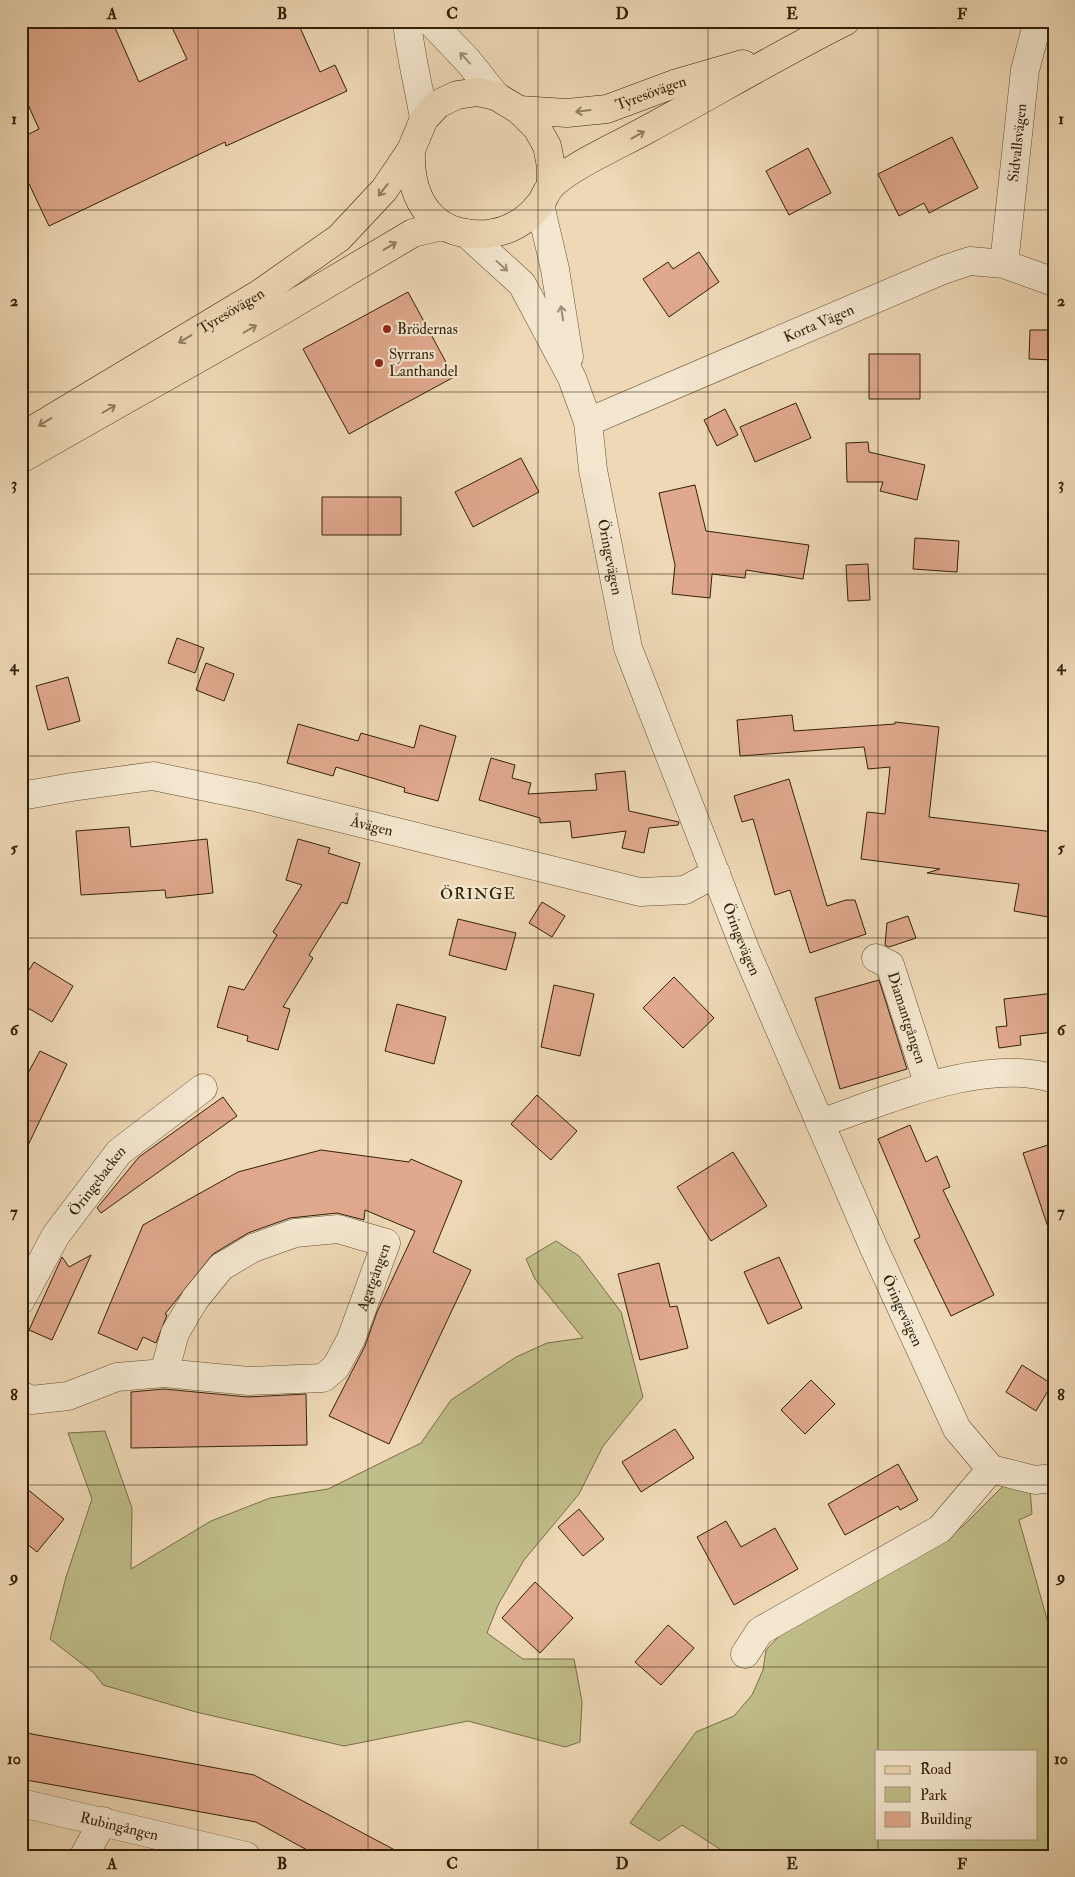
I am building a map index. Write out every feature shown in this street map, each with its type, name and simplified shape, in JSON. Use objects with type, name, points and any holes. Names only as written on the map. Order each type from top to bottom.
[{"type":"main road","name":"Tyresövägen","points":[[21,459],[264,321],[413,233],[455,230],[488,234],[509,229],[527,219],[545,195],[576,168],[702,100],[780,54],[846,21]]},
{"type":"main road","name":"Tyresövägen","points":[[21,437],[259,294],[339,238],[384,190],[411,150],[424,119],[438,104],[456,95],[478,92],[507,103],[567,113],[607,109],[674,84],[780,54]]},
{"type":"main road","points":[[507,103],[537,128],[547,146],[551,166],[545,195]]},
{"type":"main road","name":"Tyresövägen","points":[[411,150],[410,172],[415,193],[423,208],[455,230]]},
{"type":"street","points":[[407,21],[410,54],[418,81],[424,119]]},
{"type":"street","points":[[430,21],[507,103]]},
{"type":"street","name":"Sidvallsvägen","points":[[1004,264],[1025,70],[1038,21]]},
{"type":"street","name":"Öringevägen","points":[[545,195],[572,378]]},
{"type":"street","name":"Öringevägen","points":[[455,230],[522,284],[572,378],[588,422],[593,470],[628,648],[745,949],[874,1248],[957,1429],[991,1469]]},
{"type":"street","name":"Korta Vägen","points":[[588,422],[943,270],[970,261],[1004,264],[1054,282]]},
{"type":"street","name":"Åvägen","points":[[21,796],[153,776],[255,797],[640,892],[685,890],[716,873]]},
{"type":"street","name":"Diamantgången","points":[[876,958],[890,965],[929,1086]]},
{"type":"street","points":[[820,1123],[929,1086],[985,1074],[1040,1074],[1054,1079]]},
{"type":"street","name":"Öringebacken","points":[[21,1300],[56,1235],[119,1152],[203,1088]]},
{"type":"street","name":"Agatgången","points":[[21,1395],[31,1400],[68,1396],[117,1377],[164,1373],[249,1381],[323,1378],[336,1367],[351,1339],[386,1243],[338,1229],[295,1233],[253,1248],[222,1267],[194,1299],[175,1333],[164,1373]]},
{"type":"street","points":[[745,1654],[760,1631],[940,1529],[991,1469],[1035,1480],[1054,1478]]},
{"type":"street","name":"Rubingången","points":[[21,1803],[246,1856]]},
{"type":"street","points":[[84,1856],[103,1821]]},
{"type":"green space","points":[[556,1241],[579,1256],[621,1312],[643,1397],[603,1446],[579,1494],[524,1560],[498,1605],[487,1633],[523,1659],[574,1659],[582,1701],[580,1742],[565,1747],[468,1721],[344,1746],[196,1712],[103,1685],[94,1673],[50,1639],[66,1577],[92,1499],[68,1433],[105,1431],[132,1508],[131,1569],[211,1521],[270,1498],[328,1489],[421,1443],[451,1400],[516,1357],[547,1343],[583,1338],[535,1279],[526,1259]]},
{"type":"green space","points":[[1004,1485],[1030,1489],[1032,1514],[1019,1520],[1054,1644],[1054,1856],[731,1856],[682,1825],[659,1841],[630,1823],[696,1732],[734,1716],[752,1695],[763,1670],[766,1650],[779,1636],[924,1553],[963,1526]]},
{"type":"building","points":[[21,21],[112,21],[139,82],[187,59],[169,21],[297,21],[320,72],[335,65],[347,91],[226,146],[225,142],[49,226],[21,167],[21,138],[39,129],[21,89]]},
{"type":"building","points":[[952,137],[978,188],[929,213],[924,203],[899,216],[878,174]]},
{"type":"building","points":[[808,148],[831,193],[789,215],[766,171]]},
{"type":"building","points":[[699,252],[719,282],[669,317],[643,279],[668,262],[673,269]]},
{"type":"building","name":"Syrrans Lanthandel","points":[[408,292],[454,377],[349,434],[303,349]]},
{"type":"building","points":[[1030,330],[1054,330],[1054,360],[1029,359]]},
{"type":"building","points":[[869,354],[920,354],[920,399],[869,399]]},
{"type":"building","points":[[796,403],[811,438],[755,462],[740,427]]},
{"type":"building","points":[[725,409],[738,435],[717,446],[704,420]]},
{"type":"building","points":[[868,442],[869,452],[925,465],[917,500],[880,491],[883,482],[847,482],[846,443]]},
{"type":"building","points":[[521,458],[539,492],[473,527],[455,492]]},
{"type":"building","points":[[695,485],[706,531],[809,545],[803,579],[746,570],[745,578],[712,574],[710,598],[672,594],[675,565],[659,493]]},
{"type":"building","points":[[322,497],[401,497],[401,535],[322,535]]},
{"type":"building","points":[[915,538],[959,541],[957,572],[913,569]]},
{"type":"building","points":[[868,564],[870,600],[848,601],[846,565]]},
{"type":"building","points":[[177,638],[204,648],[195,673],[168,663]]},
{"type":"building","points":[[206,663],[234,674],[224,701],[196,690]]},
{"type":"building","points":[[68,677],[80,721],[48,730],[36,686]]},
{"type":"building","points":[[792,715],[794,731],[895,724],[895,722],[939,727],[929,817],[1054,832],[1054,918],[1014,911],[1019,884],[927,873],[940,869],[861,859],[867,812],[885,814],[890,767],[868,769],[864,747],[740,756],[737,720]]},
{"type":"building","points":[[298,724],[358,741],[361,733],[414,748],[420,725],[456,736],[438,801],[404,792],[405,788],[336,767],[333,776],[287,763]]},
{"type":"building","points":[[491,758],[515,765],[512,778],[531,783],[528,794],[597,790],[595,774],[625,771],[629,811],[679,822],[678,825],[649,828],[644,853],[622,848],[626,831],[572,838],[570,821],[540,823],[540,818],[479,800]]},
{"type":"building","points":[[789,779],[827,906],[846,900],[855,900],[866,934],[810,953],[790,890],[775,895],[753,819],[742,822],[734,796]]},
{"type":"building","points":[[129,827],[131,847],[207,839],[213,893],[166,898],[165,890],[81,895],[76,831]]},
{"type":"building","points":[[298,839],[330,848],[328,853],[360,863],[347,904],[342,902],[309,955],[313,958],[283,1007],[290,1009],[278,1050],[247,1041],[248,1036],[217,1027],[229,986],[244,990],[277,935],[273,932],[302,885],[286,880]]},
{"type":"building","points":[[542,902],[565,916],[552,937],[529,923]]},
{"type":"building","points":[[908,916],[916,938],[889,947],[885,945],[887,923]]},
{"type":"building","points":[[458,919],[516,933],[506,970],[449,955]]},
{"type":"building","points":[[34,962],[73,986],[52,1022],[21,1004],[21,983]]},
{"type":"building","points":[[674,977],[714,1018],[683,1048],[643,1008]]},
{"type":"building","points":[[879,980],[907,1069],[840,1089],[815,998]]},
{"type":"building","points":[[554,985],[594,994],[580,1056],[541,1047]]},
{"type":"building","points":[[1054,993],[1054,1032],[1020,1036],[1021,1045],[999,1048],[996,1027],[1007,1026],[1004,999]]},
{"type":"building","points":[[397,1004],[446,1017],[434,1064],[385,1051]]},
{"type":"building","points":[[40,1051],[67,1064],[21,1160],[21,1086]]},
{"type":"building","points":[[537,1095],[577,1131],[551,1160],[511,1124]]},
{"type":"building","points":[[223,1097],[237,1116],[101,1213],[97,1208],[139,1157]]},
{"type":"building","points":[[910,1125],[926,1162],[937,1156],[950,1187],[943,1190],[994,1295],[951,1316],[914,1240],[920,1237],[878,1139]]},
{"type":"building","points":[[1054,1143],[1054,1233],[1050,1233],[1023,1153]]},
{"type":"building","points":[[321,1150],[409,1162],[411,1159],[462,1181],[433,1252],[471,1270],[389,1444],[329,1416],[365,1346],[377,1312],[415,1231],[365,1210],[364,1220],[337,1213],[290,1218],[248,1233],[213,1254],[165,1314],[167,1315],[156,1343],[143,1337],[137,1350],[98,1333],[143,1225],[238,1172]]},
{"type":"building","points":[[733,1152],[767,1206],[711,1241],[677,1187]]},
{"type":"building","points":[[91,1255],[52,1340],[29,1330],[62,1257],[69,1267]]},
{"type":"building","points":[[779,1257],[802,1308],[768,1324],[744,1272]]},
{"type":"building","points":[[659,1263],[670,1307],[677,1306],[688,1348],[640,1360],[618,1274]]},
{"type":"building","points":[[1022,1365],[1052,1384],[1036,1411],[1006,1392]]},
{"type":"building","points":[[811,1380],[835,1404],[805,1434],[781,1410]]},
{"type":"building","points":[[164,1389],[248,1397],[306,1394],[307,1445],[131,1448],[131,1392]]},
{"type":"building","points":[[675,1429],[694,1458],[641,1492],[622,1462]]},
{"type":"building","points":[[898,1464],[918,1500],[900,1510],[898,1506],[845,1535],[828,1504]]},
{"type":"building","points":[[21,1484],[64,1519],[37,1552],[21,1539]]},
{"type":"building","points":[[579,1509],[604,1539],[583,1556],[558,1527]]},
{"type":"building","points":[[726,1521],[741,1547],[775,1528],[798,1569],[734,1605],[697,1537]]},
{"type":"building","points":[[535,1582],[573,1618],[540,1653],[502,1618]]},
{"type":"building","points":[[668,1625],[694,1648],[661,1685],[635,1662]]},
{"type":"building","points":[[21,1732],[254,1775],[406,1856],[318,1856],[256,1822],[21,1779]]},
{"type":"place","name":"Brödernas","points":[[387,329]]},
{"type":"place","name":"Syrrans Lanthandel","points":[[379,363]]},
{"type":"district","name":"ÖRINGE","points":[[478,894]]}]
